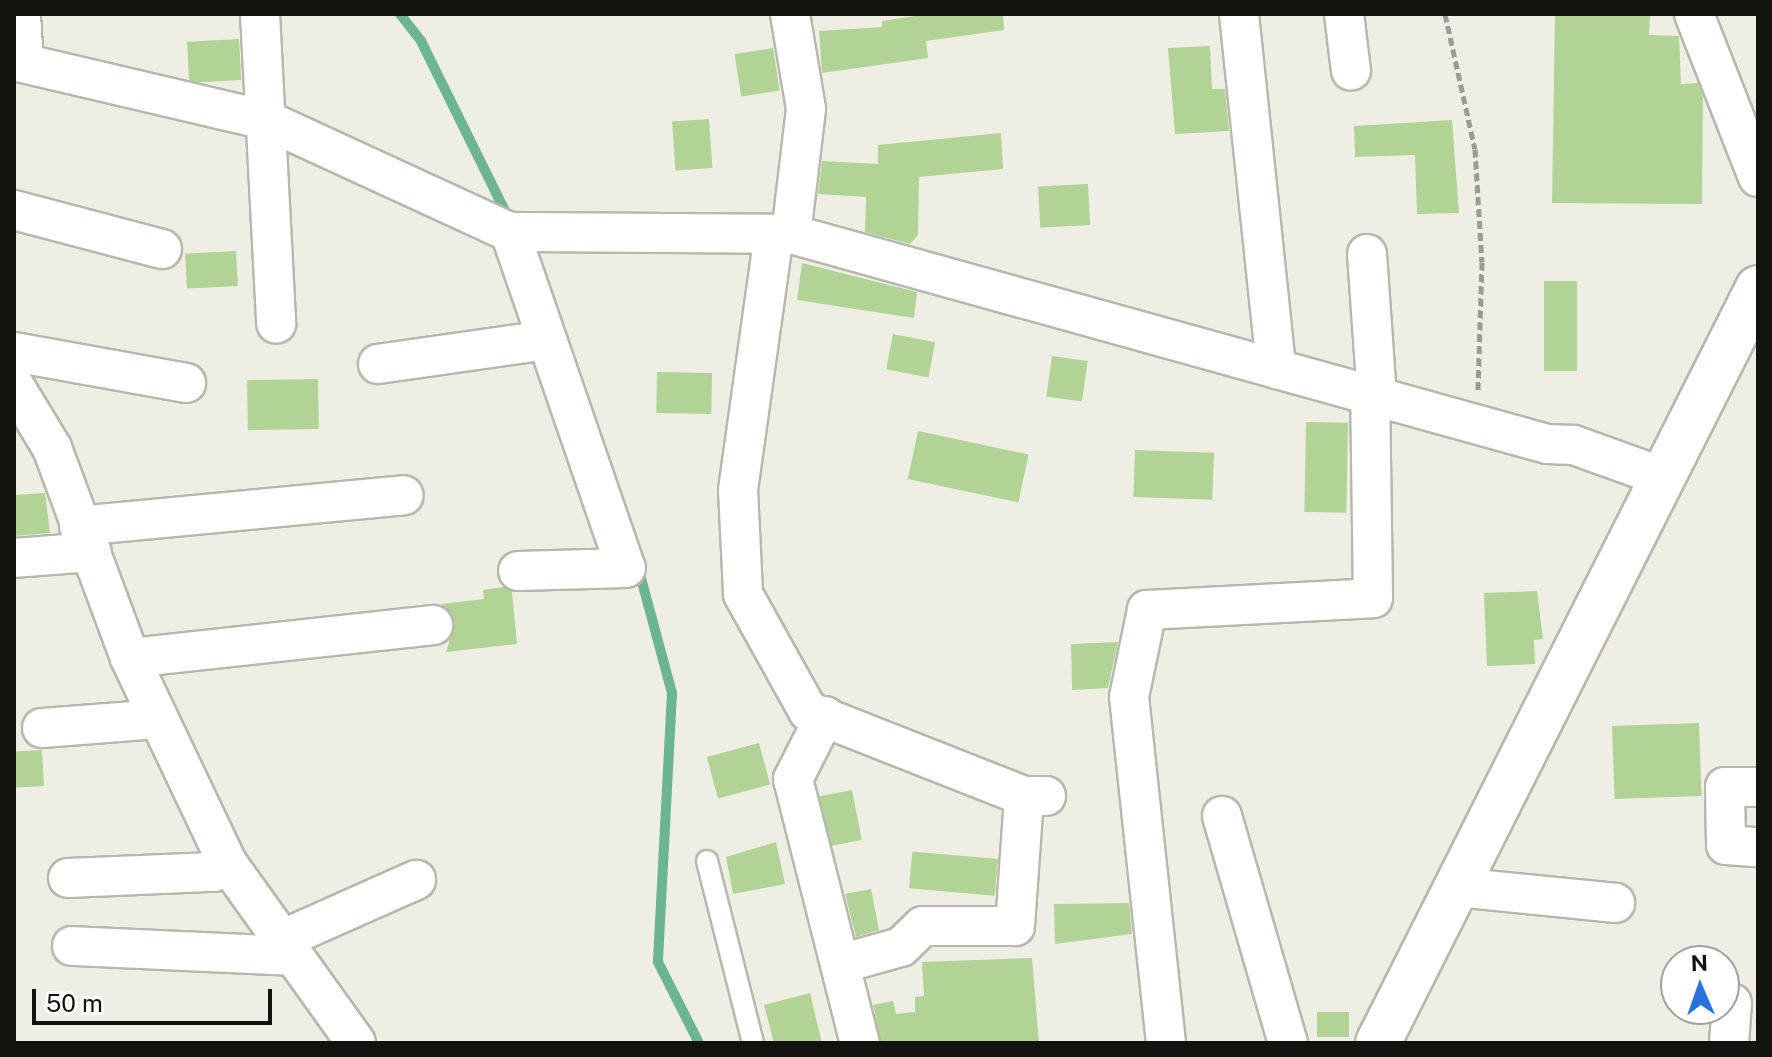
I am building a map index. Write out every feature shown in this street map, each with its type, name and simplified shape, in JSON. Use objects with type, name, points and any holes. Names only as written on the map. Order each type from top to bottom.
[{"type":"street","points":[[21,14],[19,62],[266,120],[510,232],[782,234],[1477,425],[1574,445],[1660,476]]},
{"type":"street","points":[[260,14],[276,324]]},
{"type":"street","points":[[790,14],[806,109],[738,490],[743,594],[808,711],[1035,796],[1015,926],[923,926],[901,947],[840,964]]},
{"type":"street","points":[[1239,14],[1276,369]]},
{"type":"street","points":[[1344,14],[1351,71]]},
{"type":"street","points":[[1694,14],[1758,177]]},
{"type":"street","points":[[14,210],[162,249]]},
{"type":"street","points":[[510,232],[626,568],[518,571]]},
{"type":"street","points":[[1166,1043],[1129,697],[1147,610],[1373,598],[1374,396],[1367,254]]},
{"type":"street","points":[[1378,1043],[1660,476],[1758,288]]},
{"type":"street","points":[[378,364],[546,340]]},
{"type":"street","points":[[14,352],[186,383]]},
{"type":"street","points":[[14,385],[52,448],[130,658],[228,864],[356,1043]]},
{"type":"street","points":[[14,558],[86,539],[404,495]]},
{"type":"street","points":[[130,658],[433,625]]},
{"type":"street","points":[[825,716],[793,779],[860,1043]]},
{"type":"street","points":[[42,728],[158,719]]},
{"type":"street","points":[[1758,787],[1725,787],[1726,845],[1758,847]]},
{"type":"street","points":[[1222,816],[1288,1043]]},
{"type":"street","points":[[68,878],[214,872],[228,864]]},
{"type":"street","points":[[72,946],[287,948],[416,880]]},
{"type":"street","points":[[1456,887],[1615,903]]},
{"type":"lane","points":[[707,861],[753,1043]]},
{"type":"path","points":[[1445,14],[1475,149],[1482,262],[1477,425]]},
{"type":"building","points":[[929,14],[1003,14],[1004,30],[926,41],[928,58],[822,73],[819,31],[882,27],[882,21]]},
{"type":"building","points":[[1555,14],[1650,14],[1649,35],[1679,36],[1681,84],[1698,83],[1703,97],[1702,204],[1552,203]]},
{"type":"building","points":[[239,39],[241,80],[189,83],[187,42]]},
{"type":"building","points":[[1210,46],[1212,89],[1225,89],[1229,131],[1175,134],[1168,48]]},
{"type":"building","points":[[773,48],[780,90],[741,97],[734,54]]},
{"type":"building","points":[[709,119],[712,168],[676,170],[672,122]]},
{"type":"building","points":[[1452,120],[1459,213],[1417,214],[1415,155],[1355,157],[1354,126]]},
{"type":"building","points":[[1001,133],[1003,169],[919,177],[918,235],[910,244],[865,232],[866,197],[818,194],[822,161],[878,164],[878,145]]},
{"type":"building","points":[[1088,184],[1090,225],[1040,228],[1038,187]]},
{"type":"building","points":[[236,251],[238,286],[187,289],[185,254]]},
{"type":"building","points":[[802,263],[917,292],[914,318],[797,300]]},
{"type":"building","points":[[1544,281],[1577,281],[1577,371],[1544,371]]},
{"type":"building","points":[[893,334],[935,342],[928,378],[886,369]]},
{"type":"building","points":[[1052,356],[1088,361],[1082,402],[1046,397]]},
{"type":"building","points":[[657,372],[712,373],[711,414],[656,413]]},
{"type":"building","points":[[318,379],[319,429],[248,430],[247,380]]},
{"type":"building","points":[[1306,422],[1348,423],[1346,513],[1304,512]]},
{"type":"building","points":[[918,431],[1029,454],[1018,502],[908,479]]},
{"type":"building","points":[[1135,450],[1214,453],[1212,500],[1133,497]]},
{"type":"building","points":[[45,493],[50,533],[14,536],[14,495]]},
{"type":"building","points":[[504,587],[512,592],[517,644],[446,652],[455,623],[441,604],[484,599],[483,590]]},
{"type":"building","points":[[1537,591],[1543,639],[1534,640],[1535,664],[1487,666],[1484,593]]},
{"type":"building","points":[[1118,642],[1108,688],[1072,690],[1071,644]]},
{"type":"building","points":[[1699,723],[1702,796],[1615,799],[1612,726]]},
{"type":"building","points":[[759,743],[770,785],[718,799],[707,757]]},
{"type":"building","points":[[42,750],[44,786],[16,787],[14,751]]},
{"type":"building","points":[[852,790],[862,840],[829,846],[820,796]]},
{"type":"building","points":[[776,842],[785,884],[733,894],[726,857]]},
{"type":"building","points":[[912,852],[998,859],[995,896],[909,888]]},
{"type":"building","points":[[871,889],[879,930],[856,937],[845,894]]},
{"type":"building","points":[[1129,903],[1132,934],[1055,944],[1054,904]]},
{"type":"building","points":[[1032,958],[1039,1043],[881,1043],[873,1005],[893,1001],[896,1014],[915,1012],[915,997],[924,996],[922,962]]},
{"type":"building","points":[[810,993],[822,1043],[774,1043],[764,1005]]},
{"type":"building","points":[[1317,1012],[1349,1012],[1349,1037],[1317,1037]]},
{"type":"waterway","points":[[400,14],[421,41],[507,215]]},
{"type":"waterway","points":[[638,567],[672,693],[658,962],[699,1043]]}]
